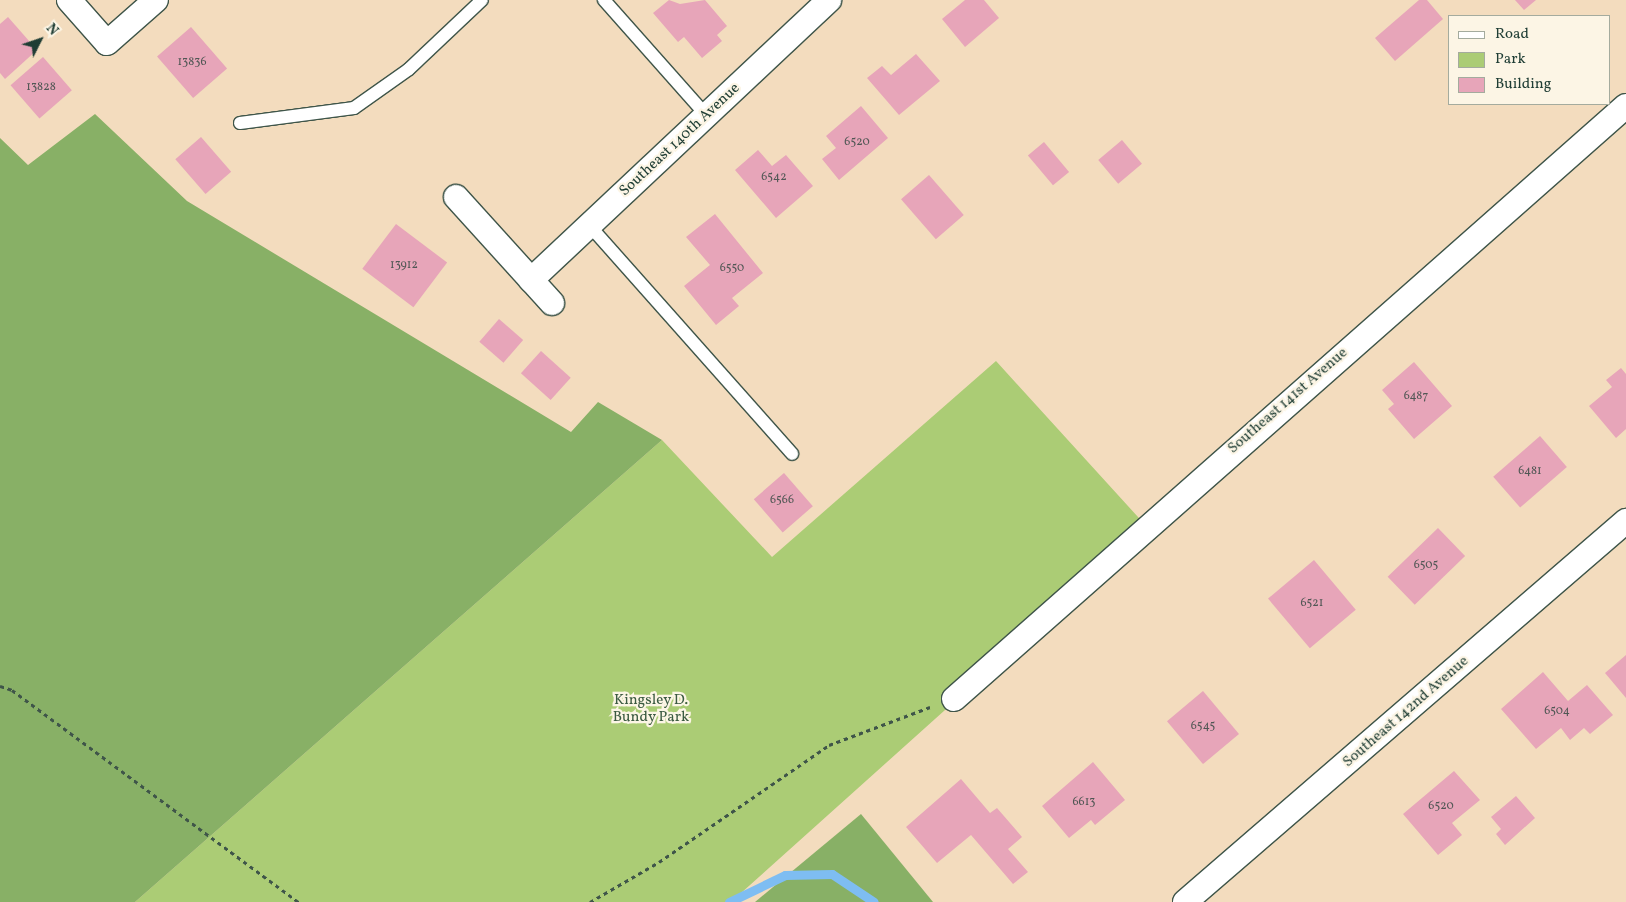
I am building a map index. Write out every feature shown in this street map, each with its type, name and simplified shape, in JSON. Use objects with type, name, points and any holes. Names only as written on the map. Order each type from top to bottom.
[{"type":"street","points":[[69,0],[107,43],[156,0]]},
{"type":"street","name":"Southeast 140th Avenue","points":[[531,280],[829,0]]},
{"type":"street","name":"Southeast 141st Avenue","points":[[954,699],[1626,106]]},
{"type":"street","points":[[456,197],[552,303]]},
{"type":"street","name":"Southeast 142nd Avenue","points":[[1185,902],[1626,521]]},
{"type":"lane","points":[[240,123],[354,108],[409,69],[482,0]]},
{"type":"lane","points":[[604,0],[706,114]]},
{"type":"lane","points":[[589,225],[792,454]]},
{"type":"path","points":[[0,686],[12,690],[299,902]]},
{"type":"path","points":[[590,902],[659,862],[829,744],[954,699]]},
{"type":"green space","points":[[95,114],[187,201],[571,432],[598,402],[662,440],[135,902],[0,902],[0,138],[28,165]]},
{"type":"green space","name":"Kingsley D. Bundy Park","points":[[996,361],[1148,528],[731,902],[135,902],[662,440],[772,557]]},
{"type":"green space","points":[[861,814],[933,902],[755,902]]},
{"type":"building","points":[[669,0],[680,4],[705,0],[727,26],[717,35],[722,41],[702,58],[684,37],[678,42],[653,13]]},
{"type":"building","points":[[965,0],[984,0],[999,18],[965,47],[942,19]]},
{"type":"building","points":[[1419,0],[1427,0],[1443,19],[1395,61],[1375,38]]},
{"type":"building","points":[[1515,0],[1536,0],[1524,10]]},
{"type":"building","points":[[8,17],[37,50],[5,79],[0,73],[0,24]]},
{"type":"building","points":[[191,27],[227,69],[193,98],[157,57]]},
{"type":"building","points":[[916,54],[940,81],[899,115],[867,78],[882,66],[891,75]]},
{"type":"building","points":[[43,57],[72,90],[39,118],[11,85]]},
{"type":"building","points":[[861,106],[888,138],[839,180],[822,159],[836,148],[826,136]]},
{"type":"building","points":[[201,137],[231,172],[206,194],[175,159]]},
{"type":"building","points":[[1122,140],[1142,164],[1118,184],[1098,160]]},
{"type":"building","points":[[1044,142],[1069,172],[1053,185],[1028,155]]},
{"type":"building","points":[[758,150],[772,166],[786,155],[813,186],[776,218],[735,170]]},
{"type":"building","points":[[929,175],[964,215],[936,239],[901,199]]},
{"type":"building","points":[[715,214],[763,273],[732,298],[739,306],[716,325],[684,286],[710,265],[686,237]]},
{"type":"building","points":[[396,224],[447,263],[413,307],[362,269]]},
{"type":"building","points":[[499,319],[523,340],[503,363],[479,342]]},
{"type":"building","points":[[541,351],[571,378],[551,400],[521,373]]},
{"type":"building","points":[[1414,362],[1452,406],[1414,439],[1388,409],[1394,404],[1382,390]]},
{"type":"building","points":[[1621,368],[1626,374],[1626,429],[1616,438],[1589,406],[1612,387],[1606,380]]},
{"type":"building","points":[[1540,436],[1567,467],[1520,508],[1493,477]]},
{"type":"building","points":[[784,473],[813,506],[783,532],[754,499]]},
{"type":"building","points":[[1438,528],[1465,556],[1415,605],[1388,577]]},
{"type":"building","points":[[1314,560],[1356,610],[1310,648],[1268,599]]},
{"type":"building","points":[[1626,655],[1626,698],[1605,673]]},
{"type":"building","points":[[1543,672],[1568,701],[1587,685],[1613,715],[1590,734],[1584,728],[1570,740],[1561,728],[1536,749],[1501,709]]},
{"type":"building","points":[[1203,691],[1239,734],[1203,764],[1167,721]]},
{"type":"building","points":[[1093,762],[1125,800],[1095,825],[1091,820],[1069,838],[1042,806]]},
{"type":"building","points":[[1454,771],[1480,800],[1452,823],[1462,835],[1438,855],[1403,814]]},
{"type":"building","points":[[961,779],[990,813],[997,808],[1022,837],[1008,849],[1028,872],[1013,884],[971,835],[937,863],[906,827]]},
{"type":"building","points":[[1516,796],[1535,818],[1505,845],[1496,834],[1501,829],[1491,817]]},
{"type":"waterway","points":[[729,902],[785,875],[832,874],[874,902]]}]
